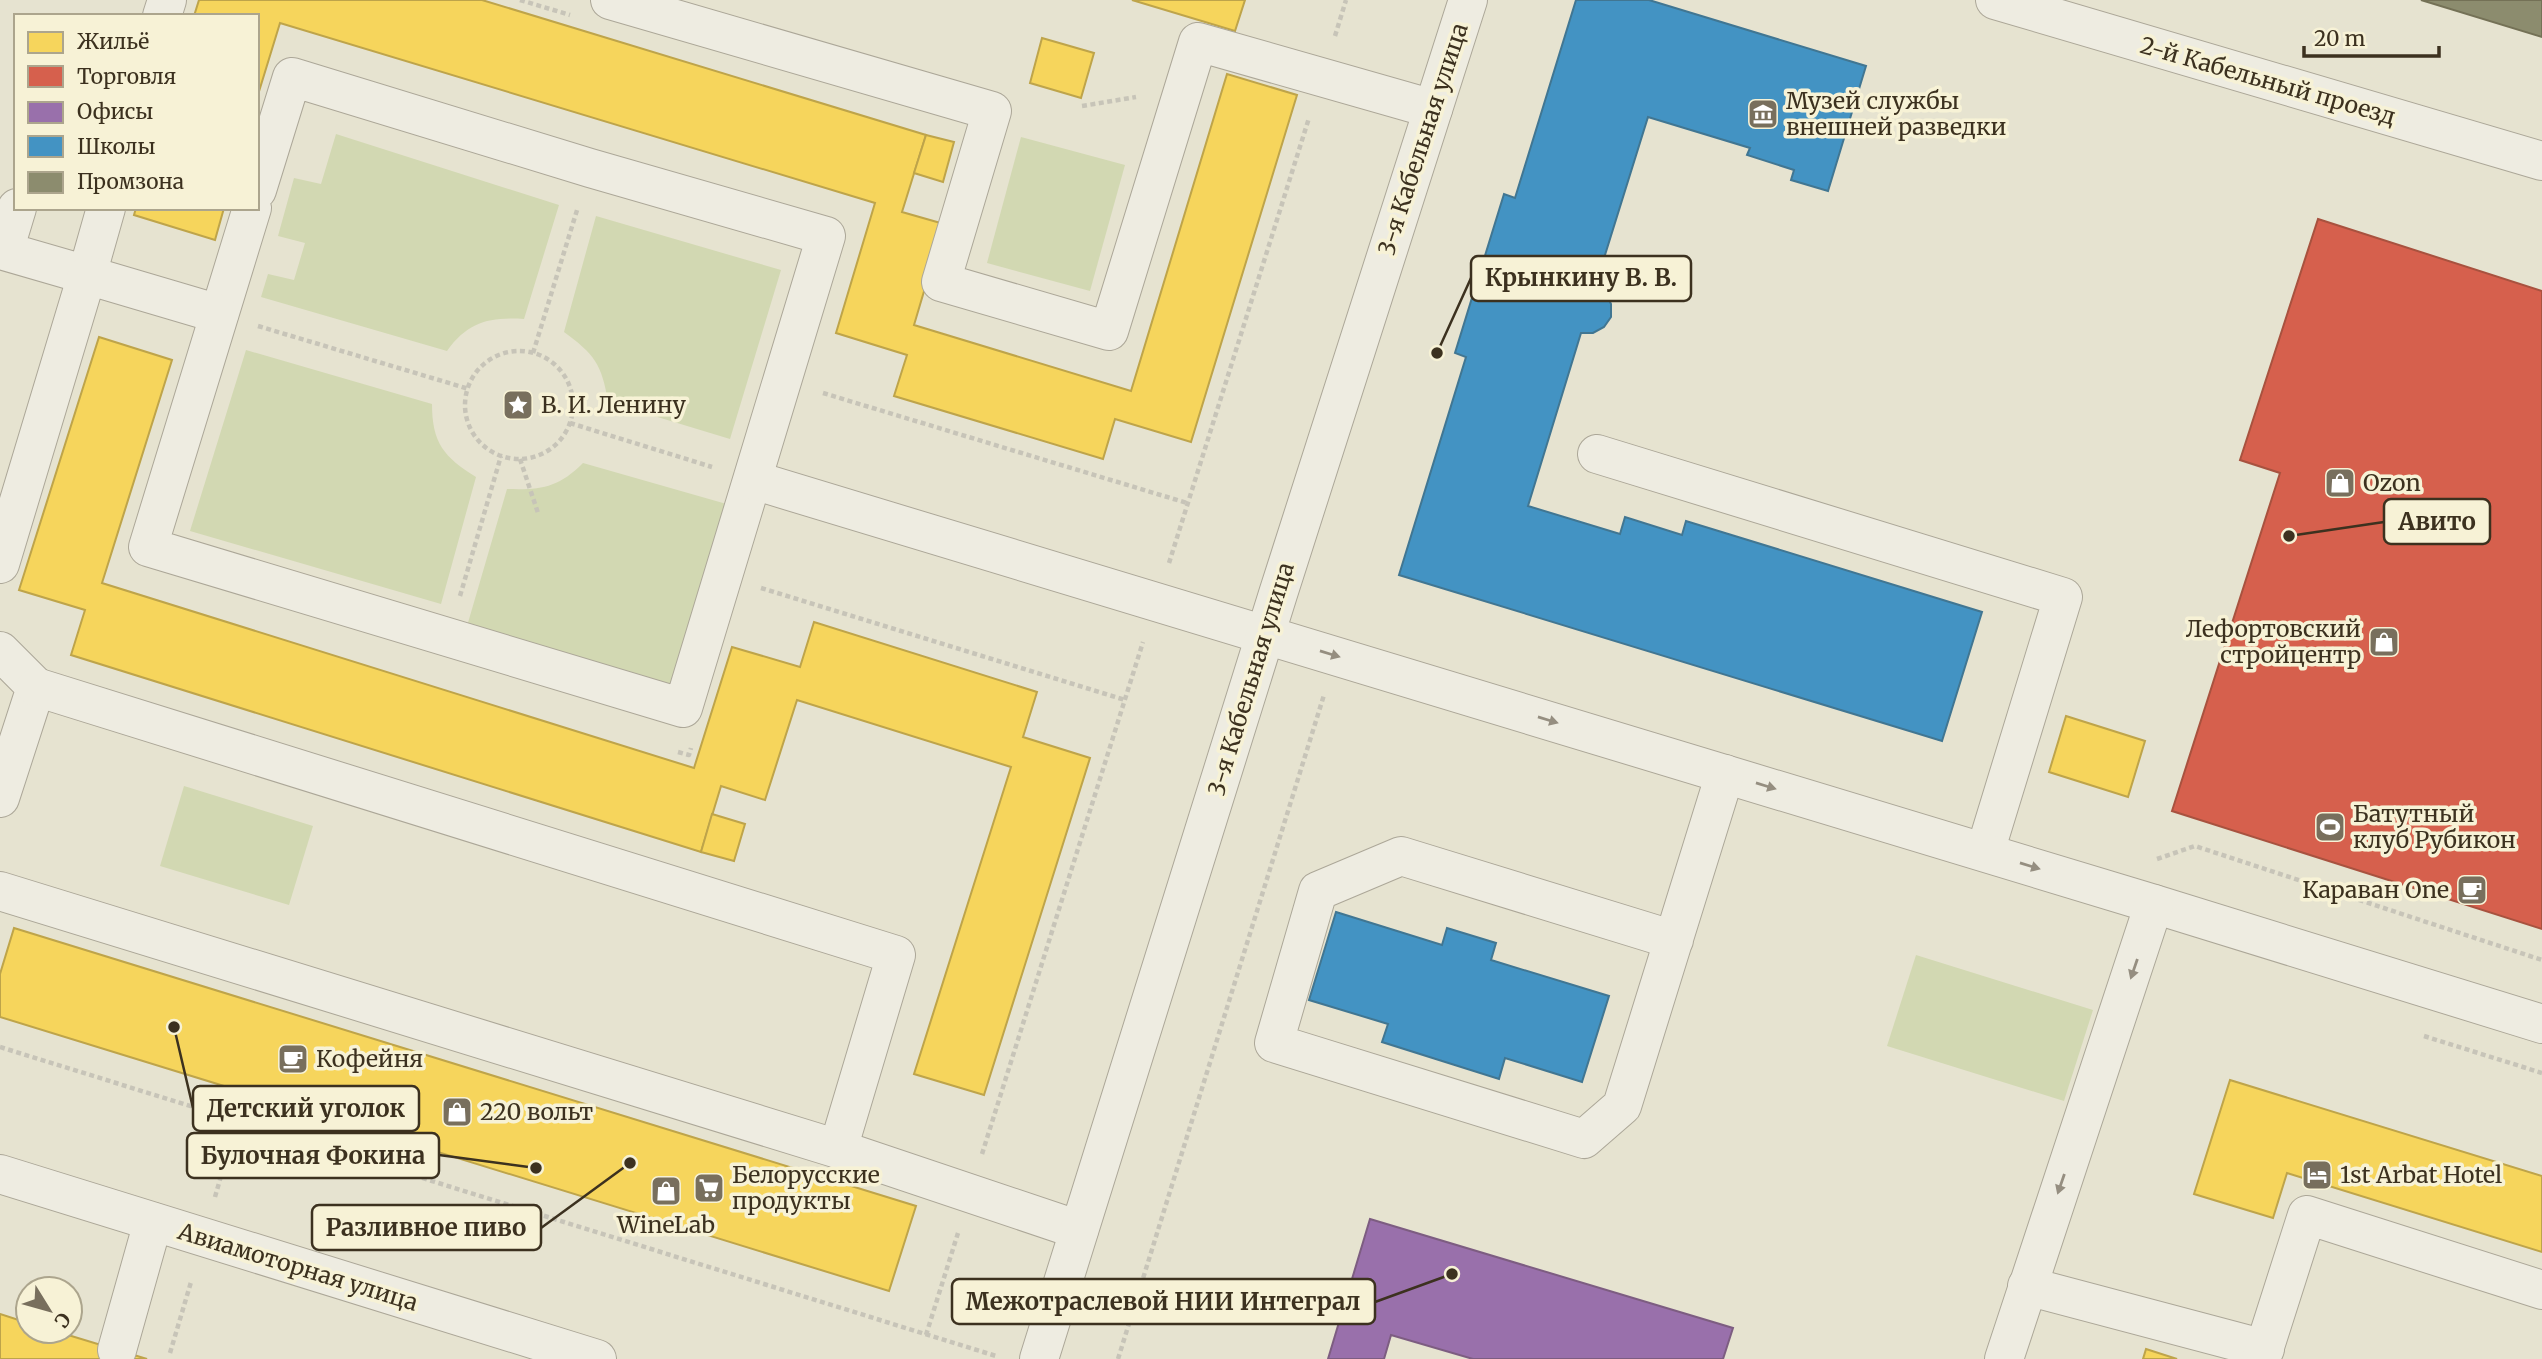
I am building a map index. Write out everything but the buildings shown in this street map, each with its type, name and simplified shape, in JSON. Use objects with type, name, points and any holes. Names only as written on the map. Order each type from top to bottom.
[{"type":"street","points":[[610,0],[992,111],[942,282],[1109,331],[1198,42],[1433,109]]},
{"type":"street","name":"3-я Кабельная улица","points":[[1039,1359],[1265,634],[1468,0]]},
{"type":"street","name":"2-й Кабельный проезд","points":[[1994,0],[2542,161]]},
{"type":"street","points":[[251,210],[148,547],[683,708],[826,236],[590,168],[292,77],[259,184]]},
{"type":"street","points":[[16,210],[2,251],[219,314]]},
{"type":"street","points":[[0,564],[105,210]]},
{"type":"street","points":[[1597,454],[2063,597],[1985,852]]},
{"type":"street","points":[[753,480],[1985,852],[2542,1024]]},
{"type":"street","points":[[0,651],[36,687],[896,955],[838,1149]]},
{"type":"street","points":[[1,789],[36,687]]},
{"type":"street","points":[[1674,940],[1401,856],[1318,891],[1274,1043],[1584,1139],[1622,1106],[1674,940],[1725,774]]},
{"type":"street","points":[[0,891],[838,1149],[1079,1230]]},
{"type":"street","points":[[2004,1359],[2154,904]]},
{"type":"street","name":"Авиамоторная улица","points":[[0,1174],[597,1359]]},
{"type":"street","points":[[2027,1286],[2263,1354],[2307,1215],[2542,1290]]},
{"type":"street","points":[[117,1350],[153,1222]]},
{"type":"path","points":[[926,1335],[1346,0]]},
{"type":"path","points":[[533,353],[590,168]]},
{"type":"path","points":[[219,314],[469,389]]},
{"type":"path","points":[[513,351],[533,353],[546,357],[559,368],[568,382],[573,398],[573,415],[566,432],[554,447],[538,456],[520,459],[501,456],[485,447],[473,433],[466,416],[466,397],[472,380],[483,365],[497,356],[513,351]]},
{"type":"path","points":[[570,424],[753,480]]},
{"type":"path","points":[[448,637],[501,456]]},
{"type":"path","points":[[520,459],[537,513]]},
{"type":"path","points":[[2147,862],[2195,846],[2542,960]]},
{"type":"path","points":[[0,1046],[1000,1357]]},
{"type":"path","points":[[215,1198],[237,1120]]},
{"type":"path","points":[[170,1353],[191,1283]]},
{"type":"green space","points":[[336,134],[559,205],[524,319],[500,319],[480,323],[463,333],[447,351],[261,297],[268,274],[294,280],[305,243],[278,236],[294,178],[321,184]]},
{"type":"green space","points":[[1021,137],[1125,165],[1090,291],[987,263]]},
{"type":"green space","points":[[596,216],[781,270],[730,439],[608,402],[603,378],[595,361],[564,332]]},
{"type":"green space","points":[[246,350],[432,404],[434,429],[442,448],[456,463],[476,477],[441,604],[190,531]]},
{"type":"green space","points":[[583,463],[730,505],[671,694],[465,633],[507,489],[548,486],[565,478]]},
{"type":"green space","points":[[184,786],[313,826],[289,905],[160,866]]},
{"type":"green space","points":[[1916,955],[2093,1010],[2064,1101],[1887,1046]]},
{"type":"place","name":"Музей службы внешней разведки","points":[[1763,114]]},
{"type":"place","name":"Крынкину В. В.","points":[[1437,353]]},
{"type":"place","name":"В. И. Ленину","points":[[518,405]]},
{"type":"place","name":"Ozon","points":[[2340,483]]},
{"type":"place","name":"Авито","points":[[2289,536]]},
{"type":"place","name":"Лефортовский стройцентр","points":[[2384,642]]},
{"type":"place","name":"Батутный клуб Рубикон","points":[[2330,827]]},
{"type":"place","name":"Караван One","points":[[2472,890]]},
{"type":"place","name":"Детский уголок","points":[[174,1027]]},
{"type":"place","name":"Кофейня","points":[[293,1059]]},
{"type":"place","name":"220 вольт","points":[[457,1112]]},
{"type":"place","name":"Разливное пиво","points":[[630,1163]]},
{"type":"place","name":"Булочная Фокина","points":[[536,1168]]},
{"type":"place","name":"1st Arbat Hotel","points":[[2317,1175]]},
{"type":"place","name":"Белорусские продукты","points":[[709,1188]]},
{"type":"place","name":"WineLab","points":[[666,1191]]},
{"type":"place","name":"Межотраслевой НИИ Интеграл","points":[[1452,1274]]}]
